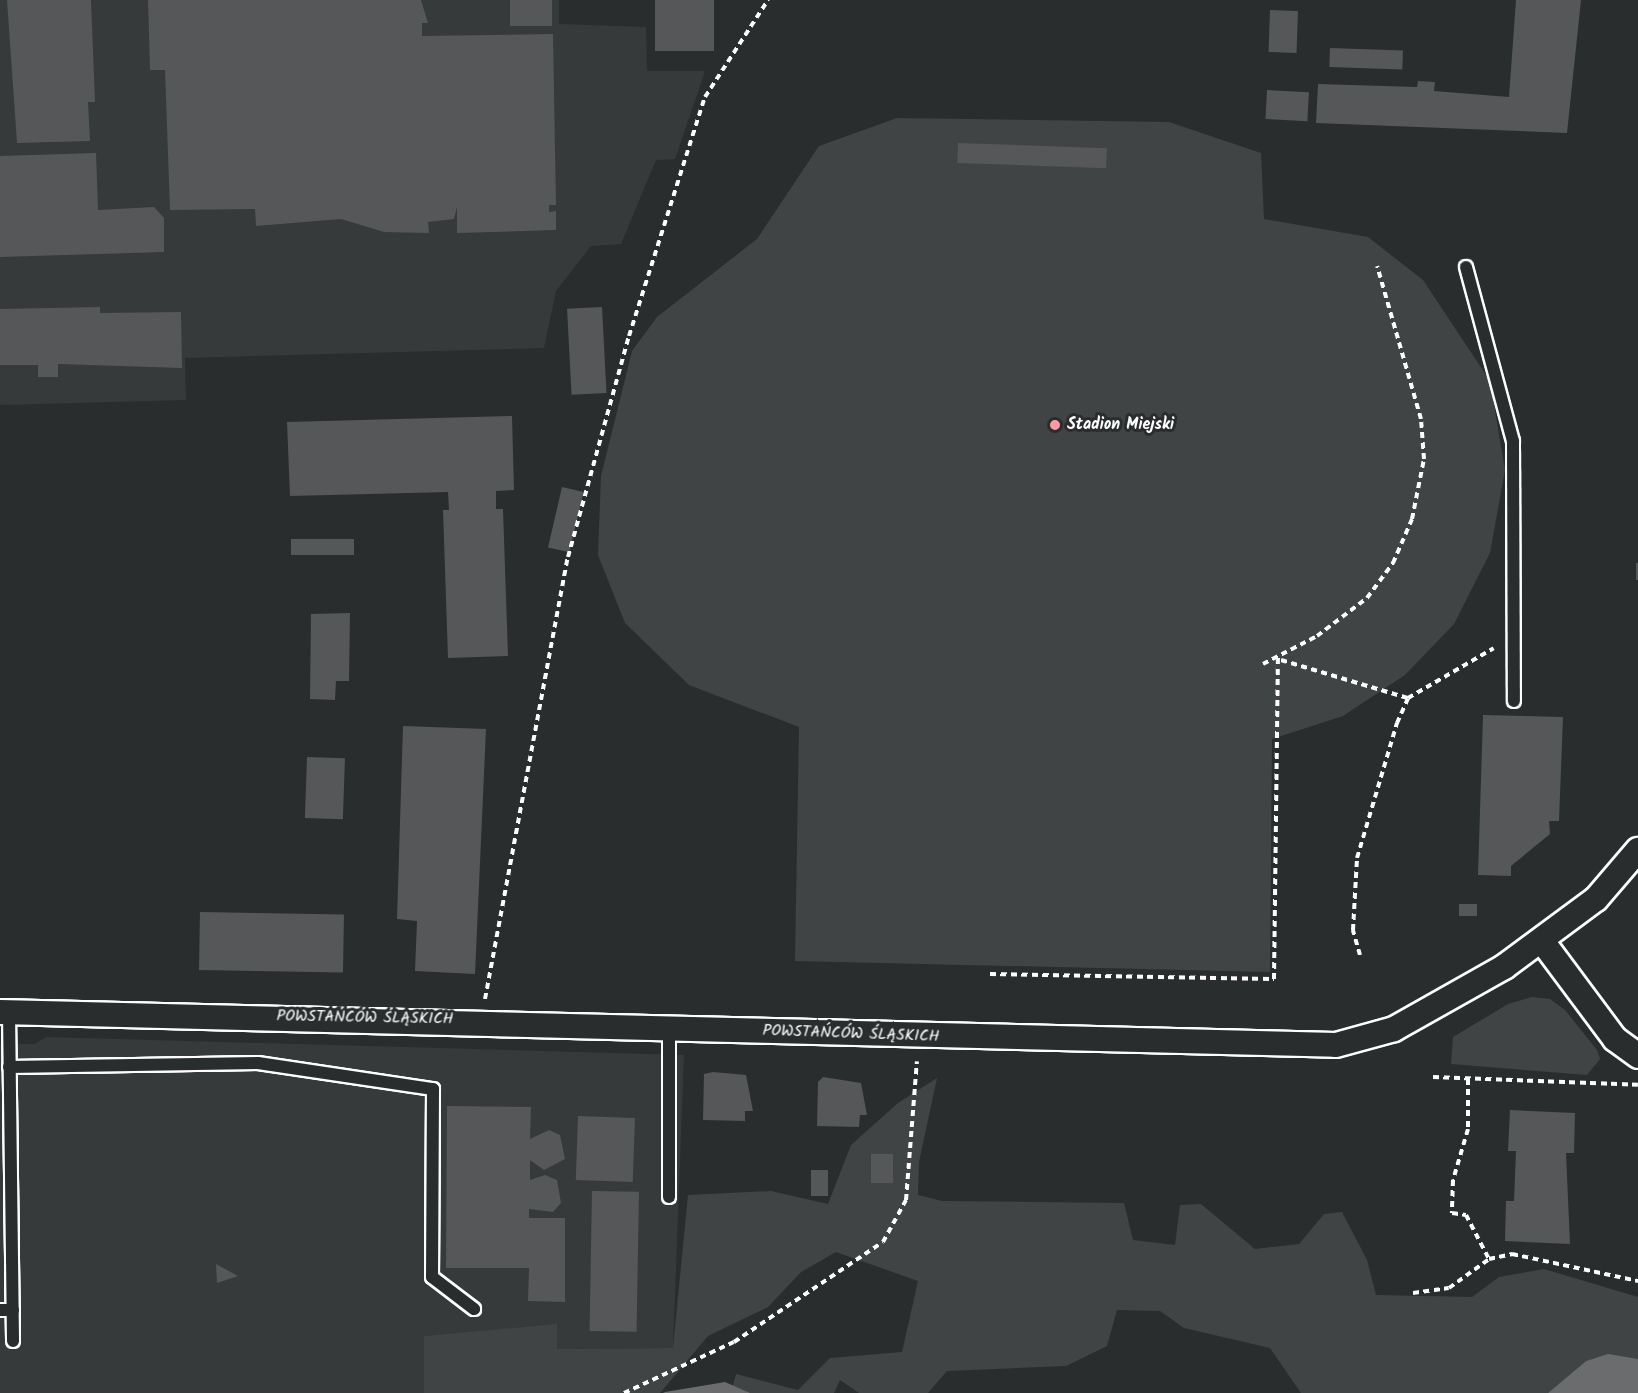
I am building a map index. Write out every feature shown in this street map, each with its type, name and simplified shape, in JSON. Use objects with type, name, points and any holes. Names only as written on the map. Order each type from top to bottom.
[{"type":"street","name":"POWSTAŃCÓW ŚLĄSKICH","points":[[4,1012],[481,1020],[919,1037],[1336,1045],[1418,1018],[1542,941],[1596,899],[1638,850]]},
{"type":"street","points":[[1542,941],[1615,1039],[1638,1056]]},
{"type":"lane","points":[[1466,267],[1513,441],[1514,701]]},
{"type":"lane","points":[[4,1012],[9,1067],[14,1341]]},
{"type":"lane","points":[[669,1027],[669,1197]]},
{"type":"lane","points":[[9,1067],[258,1064],[433,1089],[432,1277],[474,1309]]},
{"type":"lane","points":[[0,1310],[13,1310]]},
{"type":"path","points":[[481,1020],[568,557],[629,336],[705,97],[768,0]]},
{"type":"path","points":[[1263,664],[1280,658],[1317,636],[1367,598],[1403,544],[1419,492],[1421,419],[1377,266]]},
{"type":"path","points":[[1360,954],[1353,930],[1357,858],[1408,698],[1514,637]]},
{"type":"path","points":[[1280,658],[1408,698]]},
{"type":"path","points":[[990,974],[1274,979],[1280,658]]},
{"type":"path","points":[[624,1393],[734,1342],[883,1242],[906,1200],[919,1037]]},
{"type":"path","points":[[1433,1077],[1638,1085]]},
{"type":"path","points":[[1468,1079],[1468,1129],[1454,1180],[1452,1213],[1466,1215],[1489,1259]]},
{"type":"path","points":[[1413,1293],[1449,1288],[1489,1259],[1512,1254],[1638,1281]]},
{"type":"shaded area","points":[[0,0],[559,0],[559,24],[646,27],[647,71],[705,71],[675,159],[656,160],[621,244],[591,246],[556,291],[544,348],[185,358],[186,400],[0,405]]},
{"type":"shaded area","name":"Stadion Miejski","points":[[897,118],[1169,122],[1261,153],[1264,219],[1368,237],[1423,280],[1490,381],[1505,470],[1490,553],[1454,624],[1405,675],[1343,716],[1272,739],[1270,972],[795,961],[799,727],[689,685],[625,623],[598,555],[601,476],[632,351],[657,317],[757,239],[819,146]]},
{"type":"shaded area","points":[[1532,997],[1550,999],[1565,1010],[1597,1050],[1600,1059],[1587,1075],[1451,1064],[1453,1037],[1508,1004]]},
{"type":"shaded area","points":[[46,1037],[684,1055],[673,1348],[557,1349],[557,1325],[425,1336],[424,1393],[0,1393],[0,1044],[35,1044]]},
{"type":"shaded area","points":[[937,1078],[919,1162],[918,1195],[942,1201],[1124,1203],[1133,1240],[1175,1245],[1180,1205],[1201,1204],[1255,1249],[1299,1244],[1324,1214],[1342,1212],[1367,1260],[1376,1295],[1472,1297],[1499,1277],[1544,1269],[1638,1297],[1638,1359],[1608,1355],[1586,1361],[1548,1393],[1301,1393],[1270,1348],[1184,1328],[1160,1311],[1117,1310],[1107,1346],[1066,1366],[947,1371],[928,1393],[859,1393],[840,1380],[834,1393],[731,1393],[736,1374],[798,1390],[830,1358],[902,1352],[918,1281],[836,1252],[801,1272],[768,1307],[708,1336],[660,1393],[424,1393],[424,1336],[557,1324],[557,1349],[673,1348],[688,1195],[771,1191],[828,1204],[851,1145],[898,1103]]},
{"type":"shaded area","points":[[1608,1354],[1638,1359],[1638,1393],[1548,1393],[1586,1361]]},
{"type":"shaded area","points":[[725,1382],[750,1393],[663,1393],[665,1392]]},
{"type":"building","points":[[7,0],[91,0],[95,102],[88,102],[90,141],[17,143]]},
{"type":"building","points":[[148,0],[421,0],[428,23],[422,23],[422,36],[553,34],[556,205],[549,205],[549,212],[556,211],[556,230],[457,233],[457,207],[454,219],[428,222],[429,233],[384,232],[341,219],[256,226],[255,209],[170,210],[165,70],[150,70]]},
{"type":"building","points":[[510,0],[552,0],[552,26],[510,26]]},
{"type":"building","points":[[655,0],[714,0],[714,51],[655,51]]},
{"type":"building","points":[[1516,0],[1581,0],[1567,133],[1316,123],[1318,84],[1417,87],[1418,81],[1435,82],[1434,91],[1509,97]]},
{"type":"building","points":[[1270,10],[1298,11],[1297,53],[1269,52]]},
{"type":"building","points":[[1330,48],[1403,51],[1402,70],[1329,67]]},
{"type":"building","points":[[1267,90],[1309,92],[1307,121],[1265,119]]},
{"type":"building","points":[[958,143],[1107,148],[1106,168],[957,163]]},
{"type":"building","points":[[96,153],[98,210],[154,207],[164,218],[164,252],[0,257],[0,156]]},
{"type":"building","points":[[100,307],[100,313],[181,312],[182,368],[58,364],[58,377],[38,377],[38,365],[0,365],[0,309]]},
{"type":"building","points":[[602,307],[607,393],[572,395],[567,309]]},
{"type":"building","points":[[512,416],[514,490],[496,491],[496,509],[503,509],[508,656],[448,658],[443,510],[449,510],[448,492],[290,496],[287,422]]},
{"type":"building","points":[[562,487],[583,492],[569,552],[548,547]]},
{"type":"building","points":[[291,539],[354,539],[354,555],[291,555]]},
{"type":"building","points":[[1636,563],[1638,563],[1638,580],[1636,580]]},
{"type":"building","points":[[350,613],[349,681],[336,681],[335,700],[310,699],[311,614]]},
{"type":"building","points":[[1483,715],[1563,717],[1559,821],[1549,821],[1550,834],[1511,866],[1511,876],[1478,875]]},
{"type":"building","points":[[403,726],[486,729],[475,974],[415,971],[417,921],[397,919]]},
{"type":"building","points":[[307,757],[345,758],[343,819],[305,818]]},
{"type":"building","points":[[1459,904],[1477,904],[1477,916],[1459,916]]},
{"type":"building","points":[[200,912],[344,915],[343,973],[199,970]]},
{"type":"building","points":[[713,1072],[746,1075],[753,1111],[745,1111],[745,1121],[703,1120],[704,1074]]},
{"type":"building","points":[[823,1077],[861,1083],[867,1115],[860,1115],[859,1127],[817,1126],[818,1082]]},
{"type":"building","points":[[447,1106],[531,1107],[530,1139],[549,1130],[560,1135],[565,1159],[544,1170],[530,1160],[530,1180],[545,1175],[557,1180],[561,1203],[553,1212],[529,1209],[529,1218],[565,1218],[565,1302],[528,1301],[529,1268],[446,1268]]},
{"type":"building","points":[[1510,1110],[1575,1113],[1574,1153],[1566,1153],[1570,1244],[1505,1241],[1506,1201],[1514,1201],[1516,1151],[1508,1151]]},
{"type":"building","points":[[578,1116],[635,1118],[633,1182],[576,1180]]},
{"type":"building","points":[[871,1154],[893,1154],[893,1183],[871,1183]]},
{"type":"building","points":[[811,1170],[828,1170],[828,1196],[811,1196]]},
{"type":"building","points":[[592,1191],[639,1192],[637,1332],[590,1331]]},
{"type":"building","points":[[216,1264],[238,1276],[217,1283]]},
{"type":"place","name":"Stadion Miejski","points":[[1055,425]]}]
